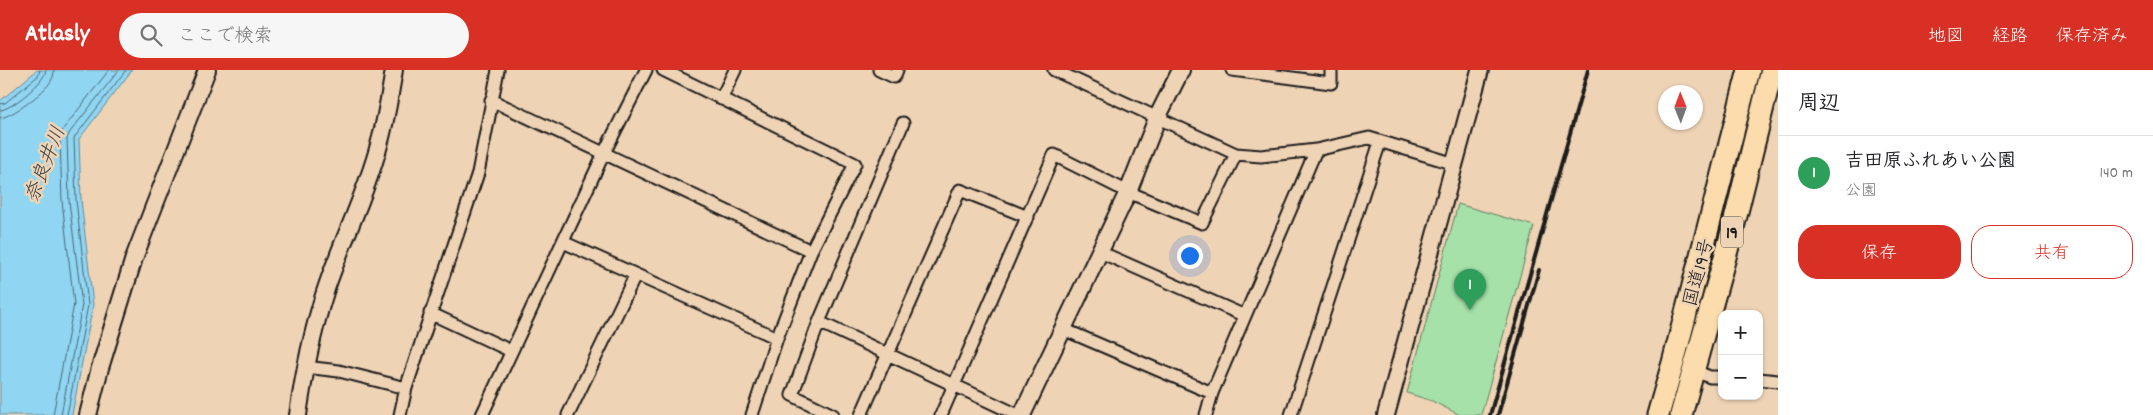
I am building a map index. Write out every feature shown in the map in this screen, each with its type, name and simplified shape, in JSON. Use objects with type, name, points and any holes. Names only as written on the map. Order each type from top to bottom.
[{"type":"highway","name":"国道19号","points":[[1681,415],[1773,94],[1772,70]]},
{"type":"highway","name":"国道19号","points":[[1658,415],[1747,79]]},
{"type":"street","points":[[88,415],[100,368],[134,258],[207,70]]},
{"type":"street","points":[[298,415],[305,367],[326,290],[379,147],[390,100],[394,70]]},
{"type":"street","points":[[400,415],[406,388],[478,173],[498,70]]},
{"type":"street","points":[[482,415],[604,153],[646,70]]},
{"type":"street","points":[[663,70],[855,164],[811,251],[777,338],[752,415]]},
{"type":"street","points":[[721,99],[734,70]]},
{"type":"street","points":[[879,70],[894,77],[897,70]]},
{"type":"street","points":[[1054,70],[1158,116],[1236,154],[1261,156],[1316,150],[1369,138],[1454,164]]},
{"type":"street","points":[[819,322],[1020,415],[1128,192],[1158,116],[1181,70]]},
{"type":"street","points":[[1232,70],[1331,83],[1331,70]]},
{"type":"street","points":[[1386,415],[1480,70]]},
{"type":"street","points":[[1747,79],[1773,94]]},
{"type":"street","points":[[491,100],[811,251]]},
{"type":"street","points":[[833,415],[792,395],[819,322],[903,123]]},
{"type":"street","points":[[1291,415],[1380,142]]},
{"type":"street","points":[[1206,415],[1212,393],[1316,150]]},
{"type":"street","points":[[941,415],[1054,155],[1128,192],[1202,223],[1236,154]]},
{"type":"street","points":[[861,415],[960,190],[1028,217]]},
{"type":"street","points":[[563,242],[635,276],[777,338]]},
{"type":"street","points":[[1100,252],[1245,316]]},
{"type":"street","points":[[568,415],[635,276]]},
{"type":"street","points":[[430,314],[511,351]]},
{"type":"street","points":[[1063,329],[1212,393]]},
{"type":"street","points":[[1673,362],[1694,371],[1718,377]]},
{"type":"street","points":[[305,367],[339,371],[406,388]]},
{"type":"street","points":[[1763,380],[1778,380]]},
{"type":"green space","points":[[1458,204],[1534,226],[1481,415],[1460,415],[1432,401],[1407,393]]},
{"type":"water","name":"奈良井川","points":[[37,70],[132,70],[79,139],[81,200],[93,305],[72,415],[0,415],[0,101]]},
{"type":"railway","points":[[1490,415],[1588,70]]},
{"type":"railway","points":[[1498,415],[1539,270]]},
{"type":"place","name":"吉田原ふれあい公園","points":[[1470,310]]}]
